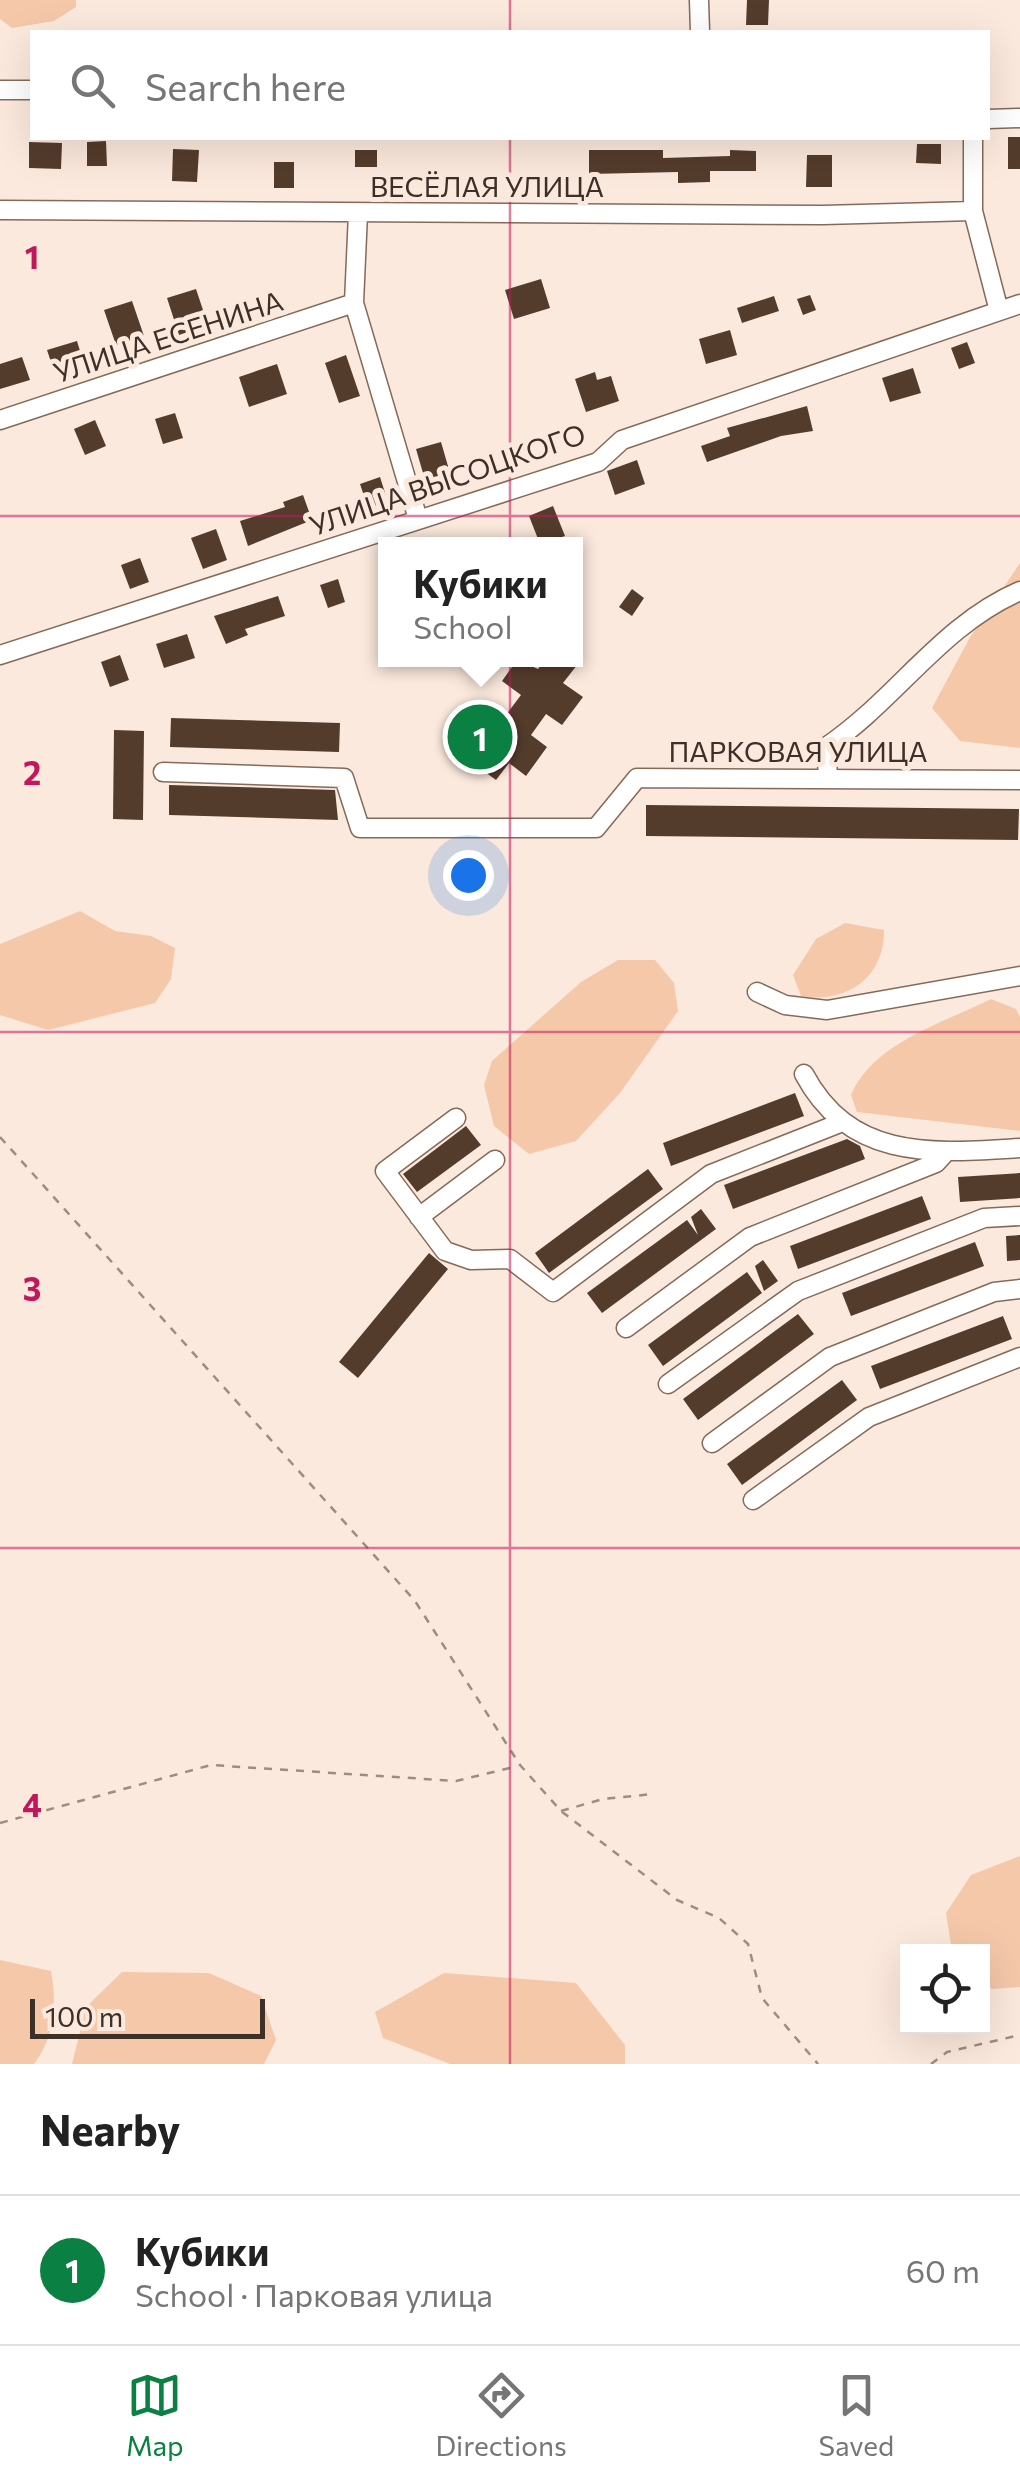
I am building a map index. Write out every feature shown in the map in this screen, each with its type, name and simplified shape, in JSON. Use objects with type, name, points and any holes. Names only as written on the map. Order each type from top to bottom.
[{"type":"street","points":[[699,0],[700,30]]},
{"type":"street","points":[[0,90],[30,90]]},
{"type":"street","points":[[990,118],[1020,118]]},
{"type":"street","points":[[973,140],[973,211],[998,311]]},
{"type":"street","name":"ВЕСЁЛАЯ УЛИЦА","points":[[0,210],[973,211]]},
{"type":"street","points":[[358,213],[354,303],[418,518]]},
{"type":"street","name":"УЛИЦА ЕСЕНИНА","points":[[0,420],[354,303]]},
{"type":"street","name":"УЛИЦА ВЫСОЦКОГО","points":[[0,655],[598,462],[622,440],[1020,304]]},
{"type":"street","points":[[828,776],[826,748],[864,721],[904,684],[929,652],[972,617],[1020,591]]},
{"type":"street","name":"ПАРКОВАЯ УЛИЦА","points":[[163,772],[344,778],[360,828],[596,828],[637,778],[1020,780]]},
{"type":"street","points":[[757,992],[786,1005],[828,1010],[1020,976]]},
{"type":"street","points":[[804,1074],[820,1104],[840,1123],[902,1148],[946,1152],[1020,1148]]},
{"type":"street","points":[[456,1118],[385,1171],[445,1251],[471,1260],[510,1259],[552,1292],[711,1174],[840,1123]]},
{"type":"street","points":[[626,1328],[750,1237],[936,1163],[946,1152]]},
{"type":"street","points":[[419,1217],[495,1160]]},
{"type":"street","points":[[668,1384],[798,1291],[984,1218],[1020,1216]]},
{"type":"street","points":[[712,1442],[830,1357],[994,1292],[1020,1289]]},
{"type":"street","points":[[753,1500],[869,1417],[1020,1357]]},
{"type":"path","points":[[0,1137],[415,1601],[520,1766],[560,1812],[678,1900],[719,1918],[748,1944],[762,1998],[818,2064]]},
{"type":"path","points":[[0,1823],[212,1765],[456,1781],[520,1766]]},
{"type":"path","points":[[560,1812],[603,1799],[653,1794]]},
{"type":"path","points":[[931,2064],[947,2052],[1020,2035]]},
{"type":"shaded area","points":[[0,0],[76,0],[76,7],[54,21],[12,28],[0,19]]},
{"type":"shaded area","points":[[1020,563],[1020,748],[960,741],[932,708],[969,639]]},
{"type":"shaded area","points":[[80,911],[115,931],[151,936],[175,948],[171,979],[155,1003],[48,1030],[0,1015],[0,944]]},
{"type":"shaded area","points":[[845,923],[884,930],[878,961],[860,984],[848,991],[834,996],[801,996],[793,975],[816,939]]},
{"type":"shaded area","points":[[618,960],[655,960],[674,983],[678,1011],[620,1093],[576,1141],[529,1154],[494,1126],[484,1085],[492,1061],[581,982]]},
{"type":"shaded area","points":[[991,999],[1016,1009],[1020,1017],[1020,1131],[857,1112],[851,1095],[875,1061],[911,1036]]},
{"type":"shaded area","points":[[1020,1856],[1020,1987],[990,1988],[990,1944],[951,1944],[946,1913],[971,1875]]},
{"type":"shaded area","points":[[0,1960],[51,1971],[53,2020],[34,2064],[0,2064]]},
{"type":"shaded area","points":[[122,1972],[209,1973],[261,1996],[276,2040],[264,2064],[72,2064],[86,2007]]},
{"type":"shaded area","points":[[444,1973],[576,1983],[625,2045],[625,2064],[450,2064],[383,2038],[375,2012]]},
{"type":"building","points":[[747,0],[769,0],[768,25],[746,25]]},
{"type":"building","points":[[1008,137],[1020,137],[1020,169],[1008,169]]},
{"type":"building","points":[[106,141],[107,166],[87,166],[87,142]]},
{"type":"building","points":[[29,142],[62,143],[61,169],[29,168]]},
{"type":"building","points":[[917,144],[941,144],[941,164],[916,163]]},
{"type":"building","points":[[173,149],[199,150],[197,182],[172,181]]},
{"type":"building","points":[[355,150],[377,150],[377,167],[355,167]]},
{"type":"building","points":[[589,150],[663,150],[663,158],[730,156],[730,150],[756,151],[756,171],[710,171],[710,182],[678,183],[678,172],[589,174]]},
{"type":"building","points":[[807,155],[832,155],[832,187],[806,187]]},
{"type":"building","points":[[274,162],[294,162],[294,188],[274,188]]},
{"type":"building","points":[[541,279],[550,308],[514,319],[505,290]]},
{"type":"building","points":[[196,289],[208,325],[179,335],[167,298]]},
{"type":"building","points":[[810,295],[816,310],[803,315],[797,299]]},
{"type":"building","points":[[774,296],[779,311],[742,323],[737,308]]},
{"type":"building","points":[[132,301],[144,336],[116,345],[104,310]]},
{"type":"building","points":[[730,330],[737,355],[706,364],[699,339]]},
{"type":"building","points":[[77,341],[84,364],[55,374],[47,350]]},
{"type":"building","points":[[967,342],[975,363],[959,369],[951,348]]},
{"type":"building","points":[[346,355],[360,396],[339,403],[325,363]]},
{"type":"building","points":[[22,357],[30,380],[0,389],[0,364]]},
{"type":"building","points":[[277,364],[287,394],[249,407],[239,377]]},
{"type":"building","points":[[913,368],[921,393],[890,402],[882,378]]},
{"type":"building","points":[[595,372],[597,380],[611,376],[619,401],[586,412],[575,379]]},
{"type":"building","points":[[807,406],[813,431],[781,436],[707,462],[701,446],[730,436],[727,428]]},
{"type":"building","points":[[175,413],[183,438],[163,444],[155,419]]},
{"type":"building","points":[[95,420],[106,446],[85,455],[74,429]]},
{"type":"building","points":[[441,442],[450,473],[425,480],[416,449]]},
{"type":"building","points":[[637,460],[645,484],[615,495],[607,471]]},
{"type":"building","points":[[380,477],[388,502],[368,508],[360,484]]},
{"type":"building","points":[[303,495],[312,520],[248,546],[240,521],[285,507],[283,502]]},
{"type":"building","points":[[553,506],[565,536],[537,537],[529,516]]},
{"type":"building","points":[[216,529],[227,560],[203,569],[191,538]]},
{"type":"building","points":[[140,558],[149,582],[130,589],[121,565]]},
{"type":"building","points":[[338,579],[345,602],[328,608],[320,585]]},
{"type":"building","points":[[632,589],[644,598],[632,616],[619,607]]},
{"type":"building","points":[[278,596],[285,616],[245,629],[248,635],[226,644],[214,616]]},
{"type":"building","points":[[187,634],[195,658],[164,668],[156,644]]},
{"type":"building","points":[[120,655],[129,680],[110,687],[101,662]]},
{"type":"building","points":[[512,667],[576,667],[563,683],[583,697],[562,725],[546,714],[531,735],[547,747],[526,776],[509,763],[496,780],[470,761],[482,745],[466,733],[485,706],[503,719],[521,695],[502,681]]},
{"type":"building","points":[[171,718],[340,723],[339,752],[170,747]]},
{"type":"building","points":[[114,730],[144,731],[143,820],[113,819]]},
{"type":"building","points":[[169,785],[335,790],[338,820],[169,815]]},
{"type":"building","points":[[646,805],[1019,809],[1018,840],[646,836]]},
{"type":"building","points":[[795,1093],[804,1116],[671,1166],[663,1143]]},
{"type":"building","points":[[466,1126],[481,1145],[417,1192],[403,1174]]},
{"type":"building","points":[[847,1139],[860,1146],[865,1159],[733,1209],[724,1185]]},
{"type":"building","points":[[648,1169],[663,1189],[549,1273],[535,1253]]},
{"type":"building","points":[[1020,1173],[1020,1198],[960,1202],[958,1177]]},
{"type":"building","points":[[922,1196],[931,1219],[798,1269],[790,1246]]},
{"type":"building","points":[[701,1209],[716,1229],[602,1313],[587,1293],[687,1220],[698,1235],[691,1217]]},
{"type":"building","points":[[1020,1235],[1020,1260],[1007,1261],[1006,1236]]},
{"type":"building","points":[[975,1242],[984,1266],[851,1316],[842,1293]]},
{"type":"building","points":[[429,1253],[448,1269],[358,1378],[339,1362]]},
{"type":"building","points":[[763,1260],[778,1281],[764,1291],[755,1266]]},
{"type":"building","points":[[747,1272],[762,1293],[663,1366],[648,1345]]},
{"type":"building","points":[[798,1314],[814,1334],[698,1420],[683,1399]]},
{"type":"building","points":[[1003,1316],[1012,1339],[880,1389],[871,1366]]},
{"type":"building","points":[[842,1380],[857,1400],[742,1485],[727,1464]]},
{"type":"place","name":"Кубики","points":[[480,737]]}]
